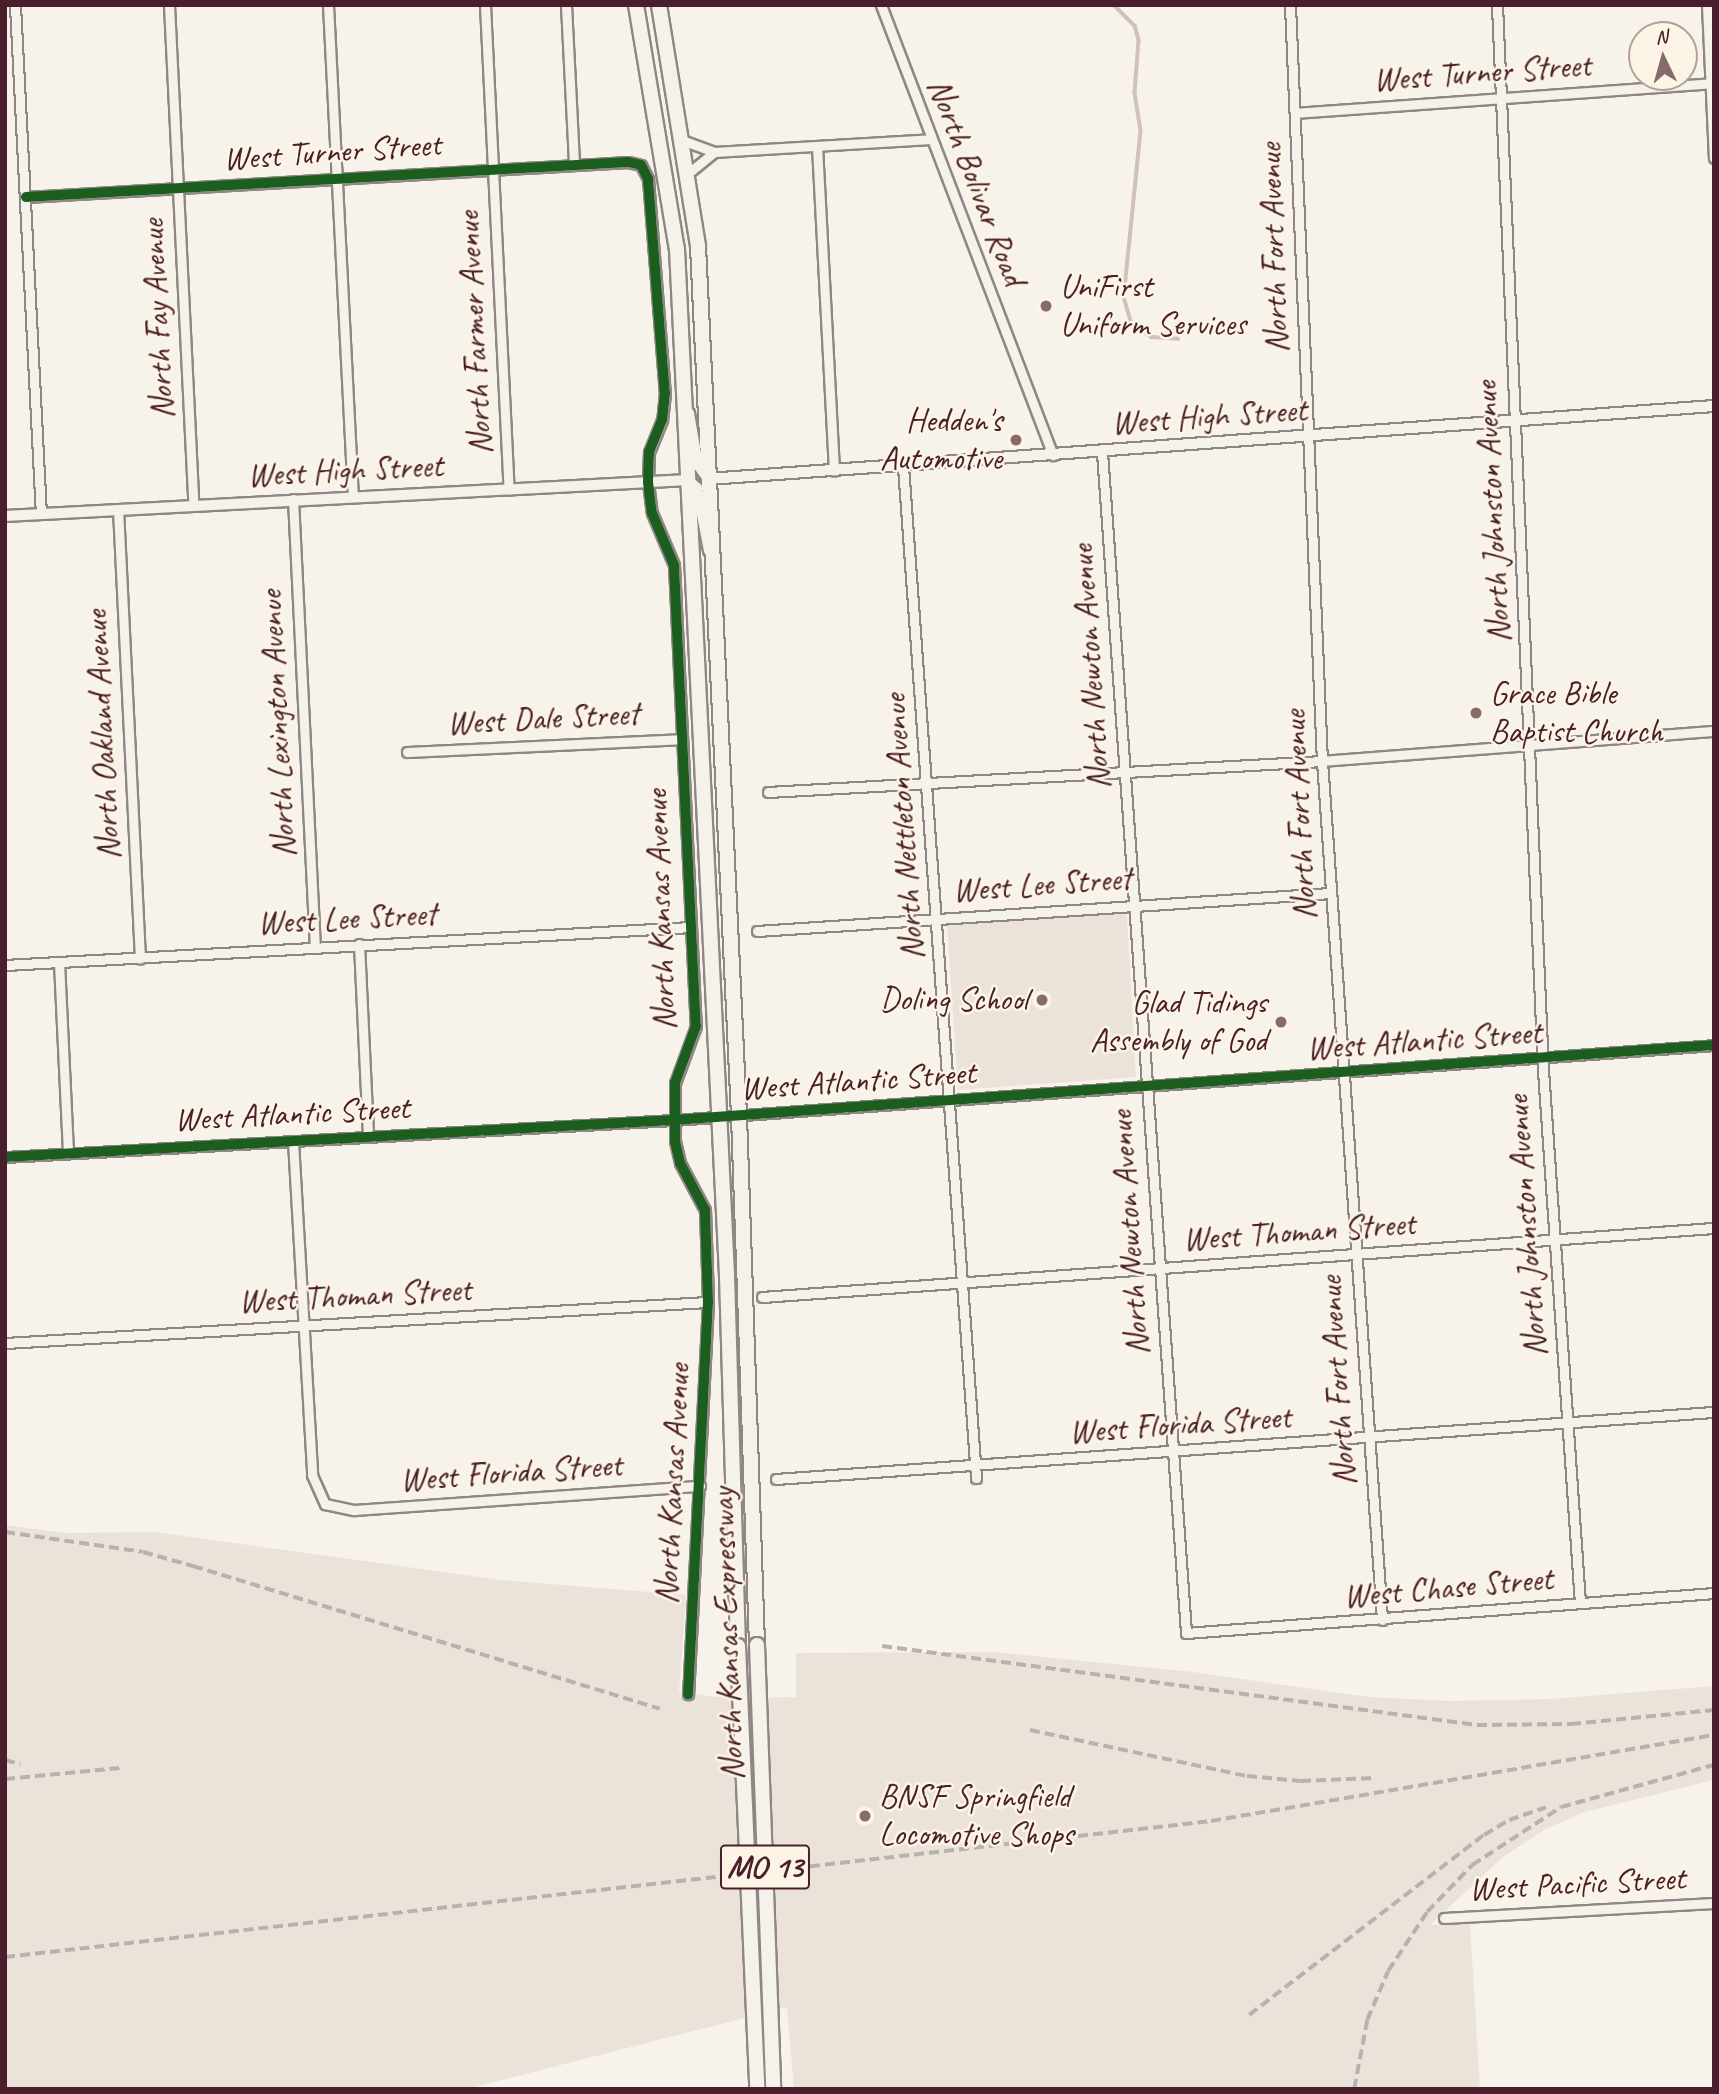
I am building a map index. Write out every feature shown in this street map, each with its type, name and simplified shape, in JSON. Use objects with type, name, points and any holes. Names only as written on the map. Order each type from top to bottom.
[{"type":"main road","name":"North Kansas Expressway","points":[[636,5],[677,249],[719,1117],[757,2089]]},
{"type":"main road","name":"North Kansas Expressway","points":[[659,5],[663,43],[698,246],[739,1116],[773,2089]]},
{"type":"main road","points":[[663,43],[666,5]]},
{"type":"street","points":[[15,5],[41,514]]},
{"type":"street","name":"North Fay Avenue","points":[[169,5],[193,504]]},
{"type":"street","points":[[328,5],[353,496]]},
{"type":"street","name":"North Farmer Avenue","points":[[485,5],[509,489]]},
{"type":"street","points":[[566,5],[574,164]]},
{"type":"street","name":"North Bolivar Road","points":[[881,5],[1053,455]]},
{"type":"street","name":"North Fort Avenue","points":[[1290,5],[1322,761],[1382,1620]]},
{"type":"street","name":"North Johnston Avenue","points":[[1497,5],[1553,1240],[1580,1603]]},
{"type":"street","points":[[1707,5],[1714,158]]},
{"type":"street","name":"West Turner Street","points":[[1295,113],[1712,83]]},
{"type":"street","points":[[679,139],[714,152],[932,139]]},
{"type":"street","points":[[817,146],[834,471]]},
{"type":"street","points":[[685,176],[714,152]]},
{"type":"street","name":"West Turner Street","points":[[26,197],[493,168],[574,164],[641,165]]},
{"type":"street","name":"North Kansas Avenue","points":[[641,165],[648,179],[658,261],[665,393],[662,420],[649,452],[648,482],[652,513],[674,565],[696,1026],[675,1083],[674,1120],[680,1163],[705,1210],[708,1302],[688,1694]]},
{"type":"street","points":[[683,395],[698,465],[708,479]]},
{"type":"street","name":"West High Street","points":[[708,479],[1714,406]]},
{"type":"street","name":"North Newton Avenue","points":[[1102,452],[1185,1633]]},
{"type":"street","name":"North Nettleton Avenue","points":[[903,466],[976,1478]]},
{"type":"street","points":[[688,480],[697,488],[712,563]]},
{"type":"street","name":"West High Street","points":[[5,516],[688,480]]},
{"type":"street","name":"North Lexington Avenue","points":[[293,499],[315,947]]},
{"type":"street","name":"North Oakland Avenue","points":[[118,509],[140,958]]},
{"type":"street","points":[[768,792],[1322,761],[1714,730]]},
{"type":"street","name":"West Dale Street","points":[[407,752],[681,739]]},
{"type":"street","name":"West Lee Street","points":[[757,931],[1330,893]]},
{"type":"street","name":"West Lee Street","points":[[5,965],[691,927]]},
{"type":"street","points":[[359,944],[368,1136]]},
{"type":"street","points":[[59,962],[68,1153]]},
{"type":"street","name":"West Atlantic Street","points":[[5,1157],[739,1116],[1714,1045]]},
{"type":"street","points":[[293,1141],[304,1325]]},
{"type":"street","name":"West Thoman Street","points":[[762,1297],[1714,1228]]},
{"type":"street","name":"West Thoman Street","points":[[5,1343],[708,1302]]},
{"type":"street","name":"West Florida Street","points":[[304,1325],[312,1475],[316,1491],[326,1504],[354,1510],[700,1486]]},
{"type":"street","name":"West Florida Street","points":[[776,1479],[1173,1453],[1714,1412]]},
{"type":"street","name":"West Chase Street","points":[[1185,1633],[1714,1593]]},
{"type":"street","name":"West Pacific Street","points":[[1444,1918],[1714,1903]]},
{"type":"shaded area","name":"Doling School","points":[[1123,912],[1127,916],[1136,1077],[958,1090],[947,925]]},
{"type":"shaded area","points":[[5,1525],[65,1533],[155,1532],[501,1580],[686,1595],[679,1692],[726,1698],[796,1697],[796,1653],[994,1652],[1193,1672],[1369,1697],[1451,1701],[1550,1699],[1714,1686],[1714,1780],[1584,1812],[1544,1830],[1503,1857],[1430,1925],[1470,1923],[1480,2089],[794,2089],[787,2007],[467,2089],[5,2089]]},
{"type":"waterway","points":[[1114,5],[1135,26],[1139,40],[1135,93],[1141,131],[1124,297],[1131,322],[1152,337],[1178,339]]},
{"type":"railway","points":[[5,1532],[143,1552],[660,1709]]},
{"type":"railway","points":[[882,1646],[1477,1725],[1571,1724],[1714,1710]]},
{"type":"railway","points":[[1030,1730],[1247,1776],[1301,1781],[1374,1778]]},
{"type":"railway","points":[[5,1957],[1211,1821],[1714,1735]]},
{"type":"railway","points":[[5,1760],[20,1764]]},
{"type":"railway","points":[[1354,2089],[1367,2020],[1388,1971],[1427,1912],[1472,1865],[1561,1807],[1714,1765]]},
{"type":"railway","points":[[5,1779],[119,1768]]},
{"type":"railway","points":[[1249,2015],[1484,1835],[1509,1820],[1546,1807]]},
{"type":"cycle path","points":[[26,197],[628,162],[641,165],[648,179],[665,393],[662,420],[649,452],[648,482],[652,513],[674,565],[696,1026],[675,1083],[675,1141],[680,1163],[705,1210],[708,1302],[688,1694]]},
{"type":"cycle path","points":[[5,1157],[674,1120],[1714,1045]]},
{"type":"place","name":"UniFirst Uniform Services","points":[[1046,306]]},
{"type":"place","name":"Hedden's Automotive","points":[[1016,440]]},
{"type":"place","name":"Grace Bible Baptist Church","points":[[1476,713]]},
{"type":"place","name":"Doling School","points":[[1042,1000]]},
{"type":"place","name":"Glad Tidings Assembly of God","points":[[1281,1022]]},
{"type":"place","name":"BNSF Springfield Locomotive Shops","points":[[865,1816]]}]
